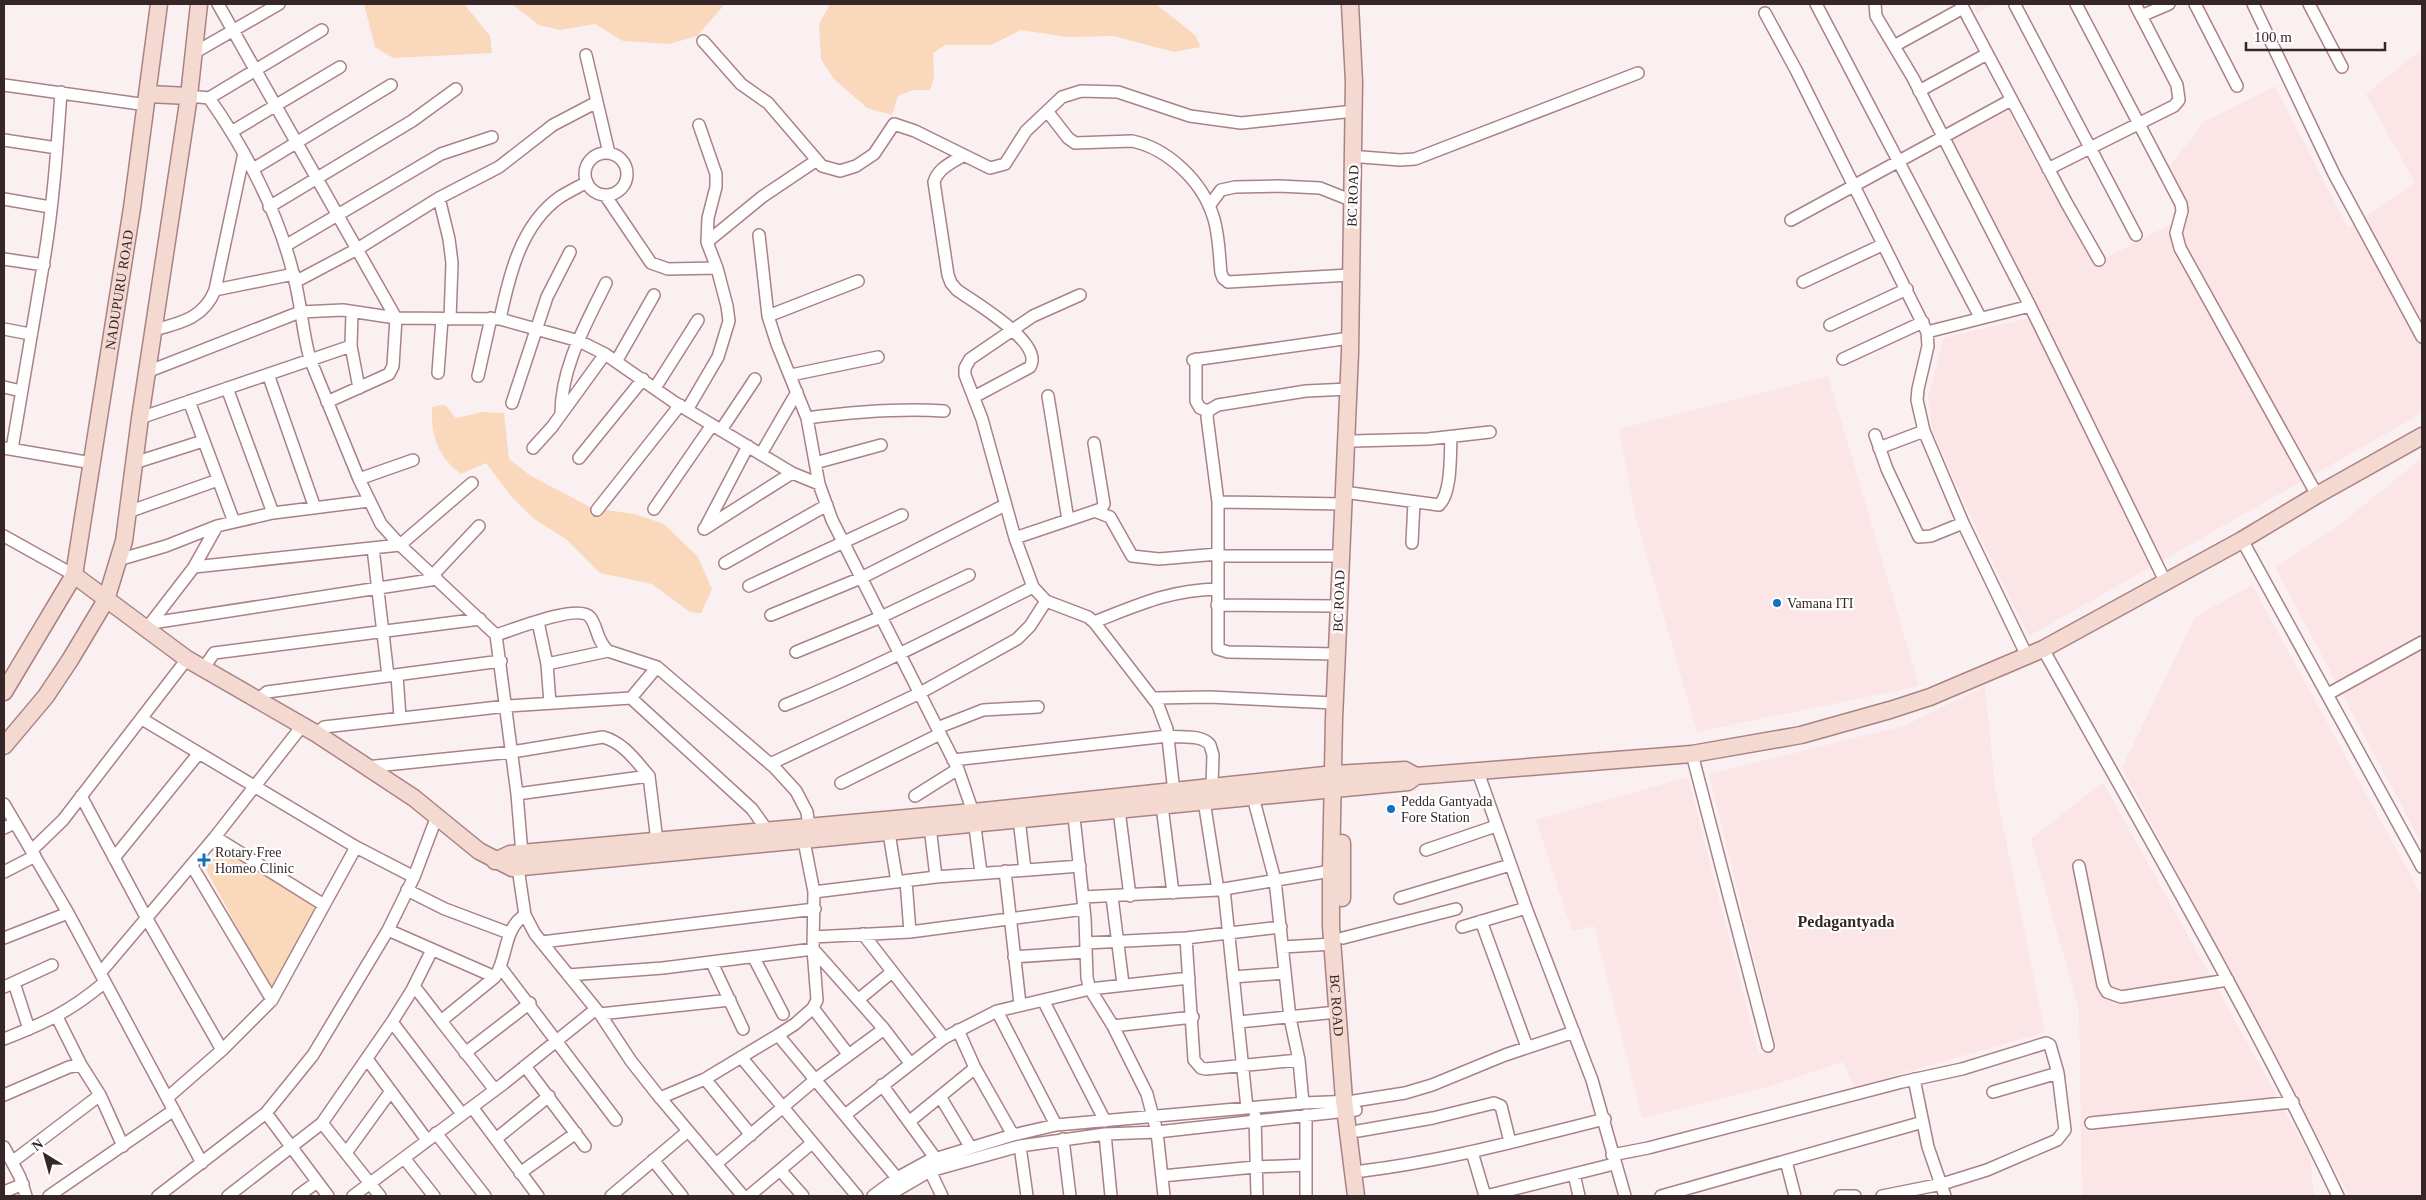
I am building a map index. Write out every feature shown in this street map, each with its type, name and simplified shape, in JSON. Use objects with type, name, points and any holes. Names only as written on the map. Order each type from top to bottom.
[{"type":"street","name":"NADUPURU ROAD","points":[[74,575],[147,100],[159,4]]},
{"type":"street","points":[[4,746],[46,696],[106,600],[124,541],[140,418],[190,96],[199,4]]},
{"type":"street","points":[[218,4],[359,248],[396,318],[392,366],[389,374],[327,402]]},
{"type":"street","points":[[194,53],[279,4]]},
{"type":"street","name":"BC ROAD","points":[[1338,781],[1334,703],[1340,556],[1353,441],[1350,338],[1362,157],[1350,4]]},
{"type":"street","name":"BC ROAD","points":[[1356,4],[1357,111],[1353,201],[1354,275],[1351,394],[1341,719],[1331,871],[1338,941],[1338,1012],[1350,1106],[1356,1196]]},
{"type":"street","points":[[1816,4],[1980,317]]},
{"type":"street","points":[[1875,4],[1876,16],[1919,91],[2030,306],[2166,583]]},
{"type":"street","points":[[2076,4],[2181,204],[2182,211],[2176,233],[2180,248],[2317,495]]},
{"type":"street","points":[[2048,169],[2174,106],[2179,100],[2178,85],[2135,4]]},
{"type":"street","points":[[2141,16],[2169,4]]},
{"type":"street","points":[[2195,4],[2237,86]]},
{"type":"street","points":[[2253,4],[2301,108],[2351,206],[2422,337]]},
{"type":"street","points":[[2309,4],[2342,67]]},
{"type":"street","points":[[2015,5],[2136,236]]},
{"type":"street","points":[[1894,46],[1962,6],[2048,169],[2099,260]]},
{"type":"street","points":[[1765,14],[1796,70],[1882,245],[1907,289],[1925,327],[1928,346],[1917,400],[1924,431],[1963,523],[2027,656]]},
{"type":"street","points":[[4,85],[147,100],[190,96],[209,98],[322,30]]},
{"type":"street","points":[[703,41],[741,84],[768,103],[822,166],[840,171],[856,166],[874,154],[894,124],[915,131],[990,168],[1005,164],[1026,131],[1062,97],[1081,91],[1118,92],[1190,116],[1241,123],[1357,111]]},
{"type":"street","points":[[1919,91],[1987,54]]},
{"type":"street","points":[[586,55],[609,153]]},
{"type":"street","points":[[233,131],[340,67]]},
{"type":"street","points":[[1362,157],[1400,160],[1416,159],[1638,73]]},
{"type":"street","points":[[253,169],[391,85]]},
{"type":"street","points":[[269,207],[412,121],[456,89]]},
{"type":"street","points":[[61,92],[58,148],[44,265],[21,391],[8,448],[92,463]]},
{"type":"street","points":[[209,98],[233,131],[253,169],[285,246],[294,278],[303,335],[310,359],[359,479],[381,524],[496,635],[507,706],[517,794],[524,915],[542,942],[598,1011],[631,1061],[743,1196]]},
{"type":"street","points":[[1791,220],[1852,185],[2011,100]]},
{"type":"street","points":[[215,290],[294,278],[359,248],[439,198],[499,167],[553,125],[597,102]]},
{"type":"street","points":[[1047,112],[1068,138],[1075,143],[1132,141],[1140,143],[1180,164],[1209,206],[1215,221],[1221,273],[1228,282],[1354,275]]},
{"type":"street","points":[[597,510],[683,407],[718,357],[729,321],[728,306],[707,242],[708,218],[716,187],[716,174],[699,125]]},
{"type":"street","points":[[285,246],[441,154],[492,137]]},
{"type":"street","points":[[4,140],[58,148]]},
{"type":"street","points":[[154,330],[181,323],[202,312],[210,302],[215,290],[244,153]]},
{"type":"street","points":[[602,153],[609,153],[621,159],[626,165],[627,179],[618,191],[605,195],[593,191],[587,182],[585,172],[590,160],[602,153]]},
{"type":"street","points":[[964,155],[943,168],[936,175],[934,182],[948,275],[951,284],[957,290],[1012,329],[1027,344],[1032,363],[1030,367],[974,397]]},
{"type":"street","points":[[707,242],[762,197],[817,160]]},
{"type":"street","points":[[478,376],[517,255],[527,235],[537,220],[559,198],[587,182]]},
{"type":"street","points":[[1209,206],[1221,190],[1235,187],[1280,186],[1320,188],[1353,201]]},
{"type":"street","points":[[605,195],[650,263],[668,269],[717,268]]},
{"type":"street","points":[[438,373],[452,263],[449,239],[439,198]]},
{"type":"street","points":[[4,199],[50,207]]},
{"type":"street","points":[[759,234],[768,316],[777,344],[807,418],[819,484],[842,542],[956,765],[974,818],[981,874]]},
{"type":"street","points":[[1803,282],[1882,245]]},
{"type":"street","points":[[512,403],[547,297],[570,252]]},
{"type":"street","points":[[4,259],[44,265]]},
{"type":"street","points":[[768,316],[858,281]]},
{"type":"street","points":[[562,414],[561,392],[578,341],[606,283]]},
{"type":"street","points":[[1830,325],[1907,289]]},
{"type":"street","points":[[617,360],[654,295]]},
{"type":"street","points":[[1080,295],[1033,316],[1012,329],[966,364],[965,375],[974,397],[1015,538],[1033,587],[1046,601],[1094,622],[1155,698],[1163,715],[1168,736],[1174,792]]},
{"type":"street","points":[[1843,359],[1925,327],[2030,306]]},
{"type":"street","points":[[147,372],[300,312],[352,312],[396,318],[495,319],[537,328],[578,341],[617,360],[683,407],[792,473],[819,484]]},
{"type":"street","points":[[352,312],[351,346],[359,388]]},
{"type":"street","points":[[655,388],[698,320]]},
{"type":"street","points":[[4,329],[30,334]]},
{"type":"street","points":[[1208,411],[1200,408],[1196,401],[1194,360],[1350,338]]},
{"type":"street","points":[[140,418],[351,346]]},
{"type":"street","points":[[533,448],[562,414],[605,354]]},
{"type":"street","points":[[791,375],[878,357]]},
{"type":"street","points":[[268,374],[315,508]]},
{"type":"street","points":[[579,458],[642,379]]},
{"type":"street","points":[[654,509],[755,379]]},
{"type":"street","points":[[4,387],[21,391]]},
{"type":"street","points":[[227,388],[273,513]]},
{"type":"street","points":[[1208,411],[1218,405],[1306,391],[1351,394]]},
{"type":"street","points":[[761,454],[797,392]]},
{"type":"street","points":[[1048,396],[1068,520]]},
{"type":"street","points":[[188,401],[234,522]]},
{"type":"street","points":[[807,418],[866,410],[910,409],[944,411]]},
{"type":"street","points":[[1208,411],[1218,502],[1219,556],[1216,645],[1221,651],[1337,654]]},
{"type":"street","points":[[1879,448],[1924,431]]},
{"type":"street","points":[[1353,441],[1428,440],[1490,432]]},
{"type":"street","points":[[1875,435],[1919,537],[1931,536],[1963,523]]},
{"type":"street","points":[[520,861],[1073,808],[1174,792],[1253,797],[1405,770],[1416,776],[1692,754],[1801,735],[1890,710],[1980,676],[2043,649],[2166,583],[2246,547],[2317,495],[2422,436]]},
{"type":"street","points":[[1218,502],[1347,498],[1439,505],[1444,501],[1447,491],[1451,437]]},
{"type":"street","points":[[134,463],[203,441]]},
{"type":"street","points":[[1015,538],[1097,512],[1104,504],[1094,443]]},
{"type":"street","points":[[815,463],[881,445]]},
{"type":"street","points":[[748,446],[704,529],[792,473]]},
{"type":"street","points":[[359,479],[413,460]]},
{"type":"street","points":[[128,512],[218,480]]},
{"type":"street","points":[[194,567],[400,544],[472,483]]},
{"type":"street","points":[[118,560],[166,546],[217,526],[234,522],[273,513],[369,501]]},
{"type":"street","points":[[1412,543],[1414,502]]},
{"type":"street","points":[[725,563],[827,505]]},
{"type":"street","points":[[771,615],[861,578],[1005,505]]},
{"type":"street","points":[[1097,512],[1110,517],[1132,556],[1159,559],[1218,554],[1219,556],[1340,556]]},
{"type":"street","points":[[749,586],[902,515]]},
{"type":"street","points":[[149,626],[194,567],[217,526]]},
{"type":"street","points":[[149,626],[435,577],[479,526]]},
{"type":"street","points":[[5,540],[74,575],[106,600],[149,626],[187,659],[256,701],[317,734],[437,816],[464,841],[495,861],[512,868],[520,861],[656,841],[766,830],[806,834],[889,833],[930,828],[974,818],[1019,820],[1073,808],[1119,810],[1162,806],[1208,794],[1338,781]]},
{"type":"street","points":[[2246,547],[2422,867]]},
{"type":"street","points":[[373,548],[382,632],[400,718]]},
{"type":"street","points":[[4,692],[74,575]]},
{"type":"street","points":[[796,652],[881,617],[970,575]]},
{"type":"street","points":[[785,705],[900,654],[1033,587]]},
{"type":"street","points":[[1094,622],[1161,596],[1191,590],[1218,589]]},
{"type":"street","points":[[770,764],[920,693],[1017,639],[1030,626],[1046,601]]},
{"type":"street","points":[[1217,604],[1338,606]]},
{"type":"street","points":[[496,635],[560,615],[583,613],[592,620],[596,636],[608,651]]},
{"type":"street","points":[[204,669],[214,654],[480,620]]},
{"type":"street","points":[[538,622],[547,664],[550,703]]},
{"type":"street","points":[[2328,694],[2422,642]]},
{"type":"street","points":[[2043,649],[2228,980],[2293,1102],[2338,1196]]},
{"type":"street","points":[[547,664],[608,651],[657,667],[770,764],[796,791],[807,812],[806,834],[815,909],[813,943],[818,991],[817,1000],[812,1008],[795,1024],[705,1079],[656,1093]]},
{"type":"street","points":[[4,872],[34,853],[63,820],[187,659]]},
{"type":"street","points":[[256,701],[267,692],[501,661]]},
{"type":"street","points":[[631,698],[657,667]]},
{"type":"street","points":[[1155,698],[1209,697],[1334,703]]},
{"type":"street","points":[[317,734],[324,727],[400,718],[507,706],[631,698],[752,810],[766,830]]},
{"type":"street","points":[[841,783],[983,710],[1038,707]]},
{"type":"street","points":[[142,719],[356,847],[414,877]]},
{"type":"street","points":[[4,1039],[57,1017],[83,1000],[302,726]]},
{"type":"street","points":[[915,796],[956,765],[1168,736],[1200,738],[1207,741],[1213,755],[1208,794],[1229,934],[1243,1065],[1255,1121],[1257,1196]]},
{"type":"street","points":[[366,767],[512,752],[603,737],[613,740],[624,748],[648,776],[656,841]]},
{"type":"street","points":[[114,858],[199,753]]},
{"type":"street","points":[[1692,754],[1768,1046]]},
{"type":"street","points":[[1478,772],[1510,865],[1605,1119],[1613,1160],[1625,1196]]},
{"type":"street","points":[[517,794],[648,776]]},
{"type":"street","points":[[1338,781],[1338,941],[1350,1106],[1358,1131],[1364,1196]]},
{"type":"street","points":[[81,796],[147,920],[222,1050]]},
{"type":"street","points":[[1253,797],[1275,880],[1290,1018],[1299,1060],[1303,1103]]},
{"type":"street","points":[[4,804],[68,912],[202,1163]]},
{"type":"street","points":[[1162,806],[1173,893]]},
{"type":"street","points":[[1073,808],[1084,903],[1087,978],[1090,989],[1113,1026],[1147,1094],[1157,1132],[1164,1196]]},
{"type":"street","points":[[1119,810],[1130,896]]},
{"type":"street","points":[[158,1196],[266,1113],[313,1055],[388,930],[414,877],[437,816]]},
{"type":"street","points":[[1019,820],[1025,870]]},
{"type":"street","points":[[4,828],[15,823]]},
{"type":"street","points":[[1426,850],[1496,826]]},
{"type":"street","points":[[930,828],[936,878]]},
{"type":"street","points":[[889,833],[902,882],[910,932]]},
{"type":"street","points":[[215,837],[324,905]]},
{"type":"street","points":[[167,1098],[222,1050],[272,1000],[356,847]]},
{"type":"street","points":[[1400,898],[1510,865]]},
{"type":"street","points":[[192,866],[272,1000]]},
{"type":"street","points":[[814,892],[1005,871],[1080,866]]},
{"type":"street","points":[[2079,866],[2106,992],[2121,997],[2228,980]]},
{"type":"street","points":[[1005,871],[1020,1004]]},
{"type":"street","points":[[568,975],[754,958],[813,943],[863,934],[910,932],[1010,917],[1112,897],[1221,889],[1331,871]]},
{"type":"street","points":[[407,890],[445,909],[509,933]]},
{"type":"street","points":[[1112,897],[1123,984]]},
{"type":"street","points":[[1283,947],[1338,941],[1456,908]]},
{"type":"street","points":[[1462,926],[1526,908]]},
{"type":"street","points":[[542,942],[815,909]]},
{"type":"street","points":[[4,938],[68,912]]},
{"type":"street","points":[[441,1021],[498,972],[509,933],[518,919],[524,915]]},
{"type":"street","points":[[1481,921],[1528,1048]]},
{"type":"street","points":[[1014,957],[1119,941],[1186,938],[1281,927]]},
{"type":"street","points":[[388,930],[432,950],[498,972],[530,1004],[616,1120]]},
{"type":"street","points":[[863,934],[944,1038]]},
{"type":"street","points":[[1186,938],[1194,1060],[1197,1065],[1206,1069],[1299,1060]]},
{"type":"street","points":[[813,943],[910,1063]]},
{"type":"street","points":[[228,1196],[322,1123],[392,1022],[414,986],[432,950]]},
{"type":"street","points":[[754,958],[783,1014]]},
{"type":"street","points":[[712,963],[743,1029]]},
{"type":"street","points":[[29,1029],[9,985],[52,965]]},
{"type":"street","points":[[858,999],[892,972]]},
{"type":"street","points":[[1233,977],[1285,973]]},
{"type":"street","points":[[846,1115],[944,1038],[997,1011],[1020,1004],[1090,989],[1189,978]]},
{"type":"street","points":[[414,986],[495,1090]]},
{"type":"street","points":[[353,1196],[495,1090],[557,1039],[598,1011],[730,1000]]},
{"type":"street","points":[[1043,1000],[1105,1121]]},
{"type":"street","points":[[466,1053],[530,1004]]},
{"type":"street","points":[[812,1008],[848,1054]]},
{"type":"street","points":[[997,1011],[1056,1125]]},
{"type":"street","points":[[1239,1022],[1338,1012]]},
{"type":"street","points":[[57,1017],[81,1065],[100,1095],[123,1146]]},
{"type":"street","points":[[1113,1026],[1192,1017]]},
{"type":"street","points":[[392,1022],[467,1111],[496,1138],[538,1196]]},
{"type":"street","points":[[716,1164],[782,1107],[848,1054],[884,1029]]},
{"type":"street","points":[[958,1030],[975,1068],[1013,1135]]},
{"type":"street","points":[[887,1196],[930,1171],[1020,1146],[1105,1134],[1157,1132],[1306,1116],[1405,1093],[1432,1085],[1574,1032]]},
{"type":"street","points":[[778,1035],[897,1178]]},
{"type":"street","points":[[1472,1152],[1485,1196],[1529,1191],[1663,1144],[1914,1079],[1962,1069],[2046,1043],[2052,1048],[2058,1074],[2066,1130],[2064,1135],[2057,1140],[1987,1170],[1942,1184],[1882,1196]]},
{"type":"street","points":[[741,1057],[857,1196]]},
{"type":"street","points":[[367,1058],[391,1091],[485,1196]]},
{"type":"street","points":[[4,1094],[69,1067],[81,1065]]},
{"type":"street","points":[[525,1066],[585,1146]]},
{"type":"street","points":[[910,1121],[941,1098],[975,1068]]},
{"type":"street","points":[[1992,1092],[2058,1074]]},
{"type":"street","points":[[705,1079],[751,1135]]},
{"type":"street","points":[[1914,1079],[1928,1147],[1945,1196]]},
{"type":"street","points":[[882,1085],[936,1159]]},
{"type":"street","points":[[346,1153],[391,1091]]},
{"type":"street","points":[[12,1162],[100,1095]]},
{"type":"street","points":[[496,1138],[549,1096]]},
{"type":"street","points":[[941,1098],[970,1148]]},
{"type":"street","points":[[2092,1124],[2293,1102]]},
{"type":"street","points":[[874,1196],[897,1178],[936,1159],[1013,1135],[1056,1125],[1303,1103],[1350,1106]]},
{"type":"street","points":[[1358,1131],[1433,1118],[1494,1103],[1501,1106],[1510,1142]]},
{"type":"street","points":[[49,1196],[174,1110]]},
{"type":"street","points":[[266,1113],[328,1196]]},
{"type":"street","points":[[1306,1116],[1306,1196]]},
{"type":"street","points":[[1362,1170],[1408,1165],[1472,1152],[1605,1119]]},
{"type":"street","points":[[1661,1196],[1923,1122]]},
{"type":"street","points":[[322,1123],[380,1196]]},
{"type":"street","points":[[611,1196],[625,1192],[653,1160],[688,1131]]},
{"type":"street","points":[[520,1173],[576,1133]]},
{"type":"street","points":[[1105,1134],[1112,1196]]},
{"type":"street","points":[[1063,1139],[1070,1196]]},
{"type":"street","points":[[749,1196],[812,1143]]},
{"type":"street","points":[[1020,1146],[1024,1196]]},
{"type":"street","points":[[4,1147],[23,1184],[26,1196]]},
{"type":"street","points":[[404,1158],[434,1196]]},
{"type":"street","points":[[653,1160],[682,1196]]},
{"type":"street","points":[[1786,1161],[1795,1196]]},
{"type":"street","points":[[1162,1176],[1256,1167],[1306,1165]]},
{"type":"street","points":[[780,1170],[803,1196]]},
{"type":"street","points":[[930,1171],[942,1196]]},
{"type":"street","points":[[1574,1174],[1579,1196]]},
{"type":"street","points":[[298,1196],[317,1182]]},
{"type":"street","points":[[4,1192],[23,1184]]},
{"type":"street","points":[[1840,1196],[1855,1196]]},
{"type":"shaded area","points":[[364,4],[464,4],[490,36],[492,53],[393,58],[375,47]]},
{"type":"shaded area","points":[[512,4],[725,4],[697,36],[669,44],[623,41],[595,24],[560,30],[539,25]]},
{"type":"shaded area","points":[[830,4],[1156,4],[1195,35],[1201,47],[1174,52],[1113,36],[1068,37],[1021,30],[991,45],[945,45],[933,53],[934,77],[930,90],[913,90],[898,96],[892,115],[867,108],[834,79],[821,59],[819,24]]},
{"type":"shaded area","points":[[1975,4],[1996,4],[1976,14]]},
{"type":"shaded area","points":[[2422,49],[2422,413],[2029,636],[1978,533],[1932,430],[1928,397],[1944,338],[2041,315],[1951,141],[2008,111],[2093,265],[2190,214],[2170,166],[2204,122],[2275,86],[2348,228],[2415,183],[2366,94]]},
{"type":"shaded area","name":"Vamana ITI","points":[[1828,376],[1919,686],[1697,732],[1636,519],[1619,429]]},
{"type":"shaded area","points":[[446,406],[456,418],[483,412],[504,413],[509,459],[531,476],[592,508],[635,514],[664,524],[698,557],[712,589],[701,613],[690,612],[652,584],[600,573],[566,539],[534,519],[512,497],[486,463],[461,474],[441,453],[434,436],[432,407]]},
{"type":"shaded area","points":[[2422,458],[2422,844],[2275,567],[2333,530]]},
{"type":"shaded area","points":[[2252,585],[2422,896],[2422,1196],[2349,1196],[2122,768],[2195,617]]},
{"type":"shaded area","points":[[1985,686],[1995,787],[2045,1032],[1854,1087],[1843,1062],[1767,1087],[1642,1118],[1594,926],[1572,931],[1536,820],[1688,777],[1759,1055],[1777,1050],[1709,774],[1904,726]]},
{"type":"shaded area","points":[[2103,782],[2310,1156],[2314,1196],[2082,1196],[2079,1011],[2031,839]]},
{"type":"shaded area","points":[[219,847],[319,907],[272,991],[204,866]]},
{"type":"place","name":"Vamana ITI","points":[[1777,603]]},
{"type":"place","name":"Pedda Gantyada Fore Station","points":[[1391,809]]},
{"type":"place","name":"Rotary Free Homeo Clinic","points":[[204,860]]},
{"type":"district","name":"Pedagantyada","points":[[1846,921]]}]
